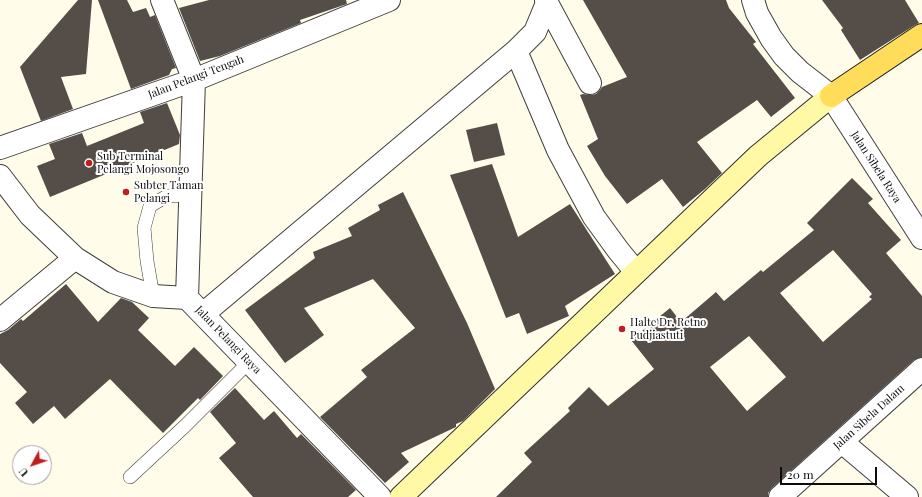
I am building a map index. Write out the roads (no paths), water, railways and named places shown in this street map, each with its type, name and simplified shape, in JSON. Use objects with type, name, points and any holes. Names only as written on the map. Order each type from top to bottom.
[{"type":"main road","points":[[401,497],[758,156],[831,96],[922,36]]},
{"type":"street","name":"Jalan Pelangi Raya","points":[[162,0],[194,80],[188,298],[380,497]]},
{"type":"street","name":"Jalan Pelangi Tengah","points":[[0,148],[194,80],[389,0]]},
{"type":"street","name":"Jalan Sibela Raya","points":[[753,0],[757,13],[771,38],[784,56],[800,72],[831,96],[922,238]]},
{"type":"street","points":[[203,314],[516,51],[535,32],[546,1]]},
{"type":"street","points":[[546,1],[590,83]]},
{"type":"street","points":[[516,51],[558,150],[594,217],[636,272]]},
{"type":"street","points":[[0,176],[30,215],[75,258],[112,282],[153,296],[188,298]]},
{"type":"street","points":[[0,320],[75,258]]},
{"type":"street","name":"Jalan Sibela Dalam","points":[[780,497],[922,369]]},
{"type":"street","points":[[842,442],[907,497]]},
{"type":"lane","points":[[153,296],[147,261],[144,228],[150,206],[168,196],[190,195]]},
{"type":"lane","points":[[130,477],[185,426],[249,362]]},
{"type":"place","name":"Sub Terminal Pelangi Mojosongo","points":[[89,163]]},
{"type":"place","name":"Subter Taman Pelangi","points":[[126,192]]},
{"type":"place","name":"Halte Dr. Retno Pudjiastuti","points":[[622,329]]}]
